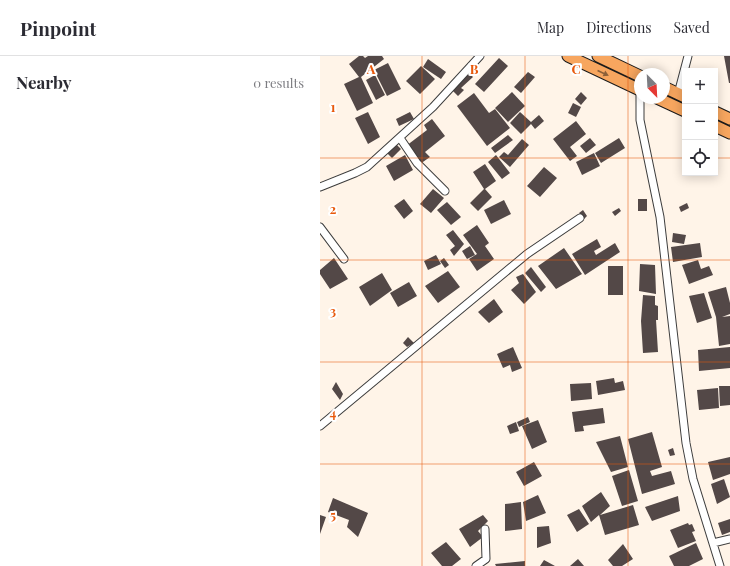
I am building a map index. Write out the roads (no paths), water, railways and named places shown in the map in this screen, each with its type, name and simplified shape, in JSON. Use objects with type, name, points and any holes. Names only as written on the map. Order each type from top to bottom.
[{"type":"main road","points":[[568,56],[634,87]]},
{"type":"main road","points":[[598,56],[634,73]]},
{"type":"main road","points":[[670,90],[682,96]]},
{"type":"main road","points":[[670,104],[682,110]]},
{"type":"main road","points":[[718,113],[730,119]]},
{"type":"main road","points":[[718,127],[730,133]]},
{"type":"street","points":[[320,187],[367,167],[433,107],[480,56]]},
{"type":"street","points":[[686,68],[688,56]]},
{"type":"street","points":[[640,104],[640,120],[660,217],[686,443],[693,478],[720,566]]},
{"type":"street","points":[[400,138],[417,163],[445,191]]},
{"type":"street","points":[[320,426],[527,254],[580,218]]},
{"type":"street","points":[[320,227],[344,258]]},
{"type":"street","points":[[476,566],[486,559],[485,529]]},
{"type":"street","points":[[713,543],[730,538]]}]
